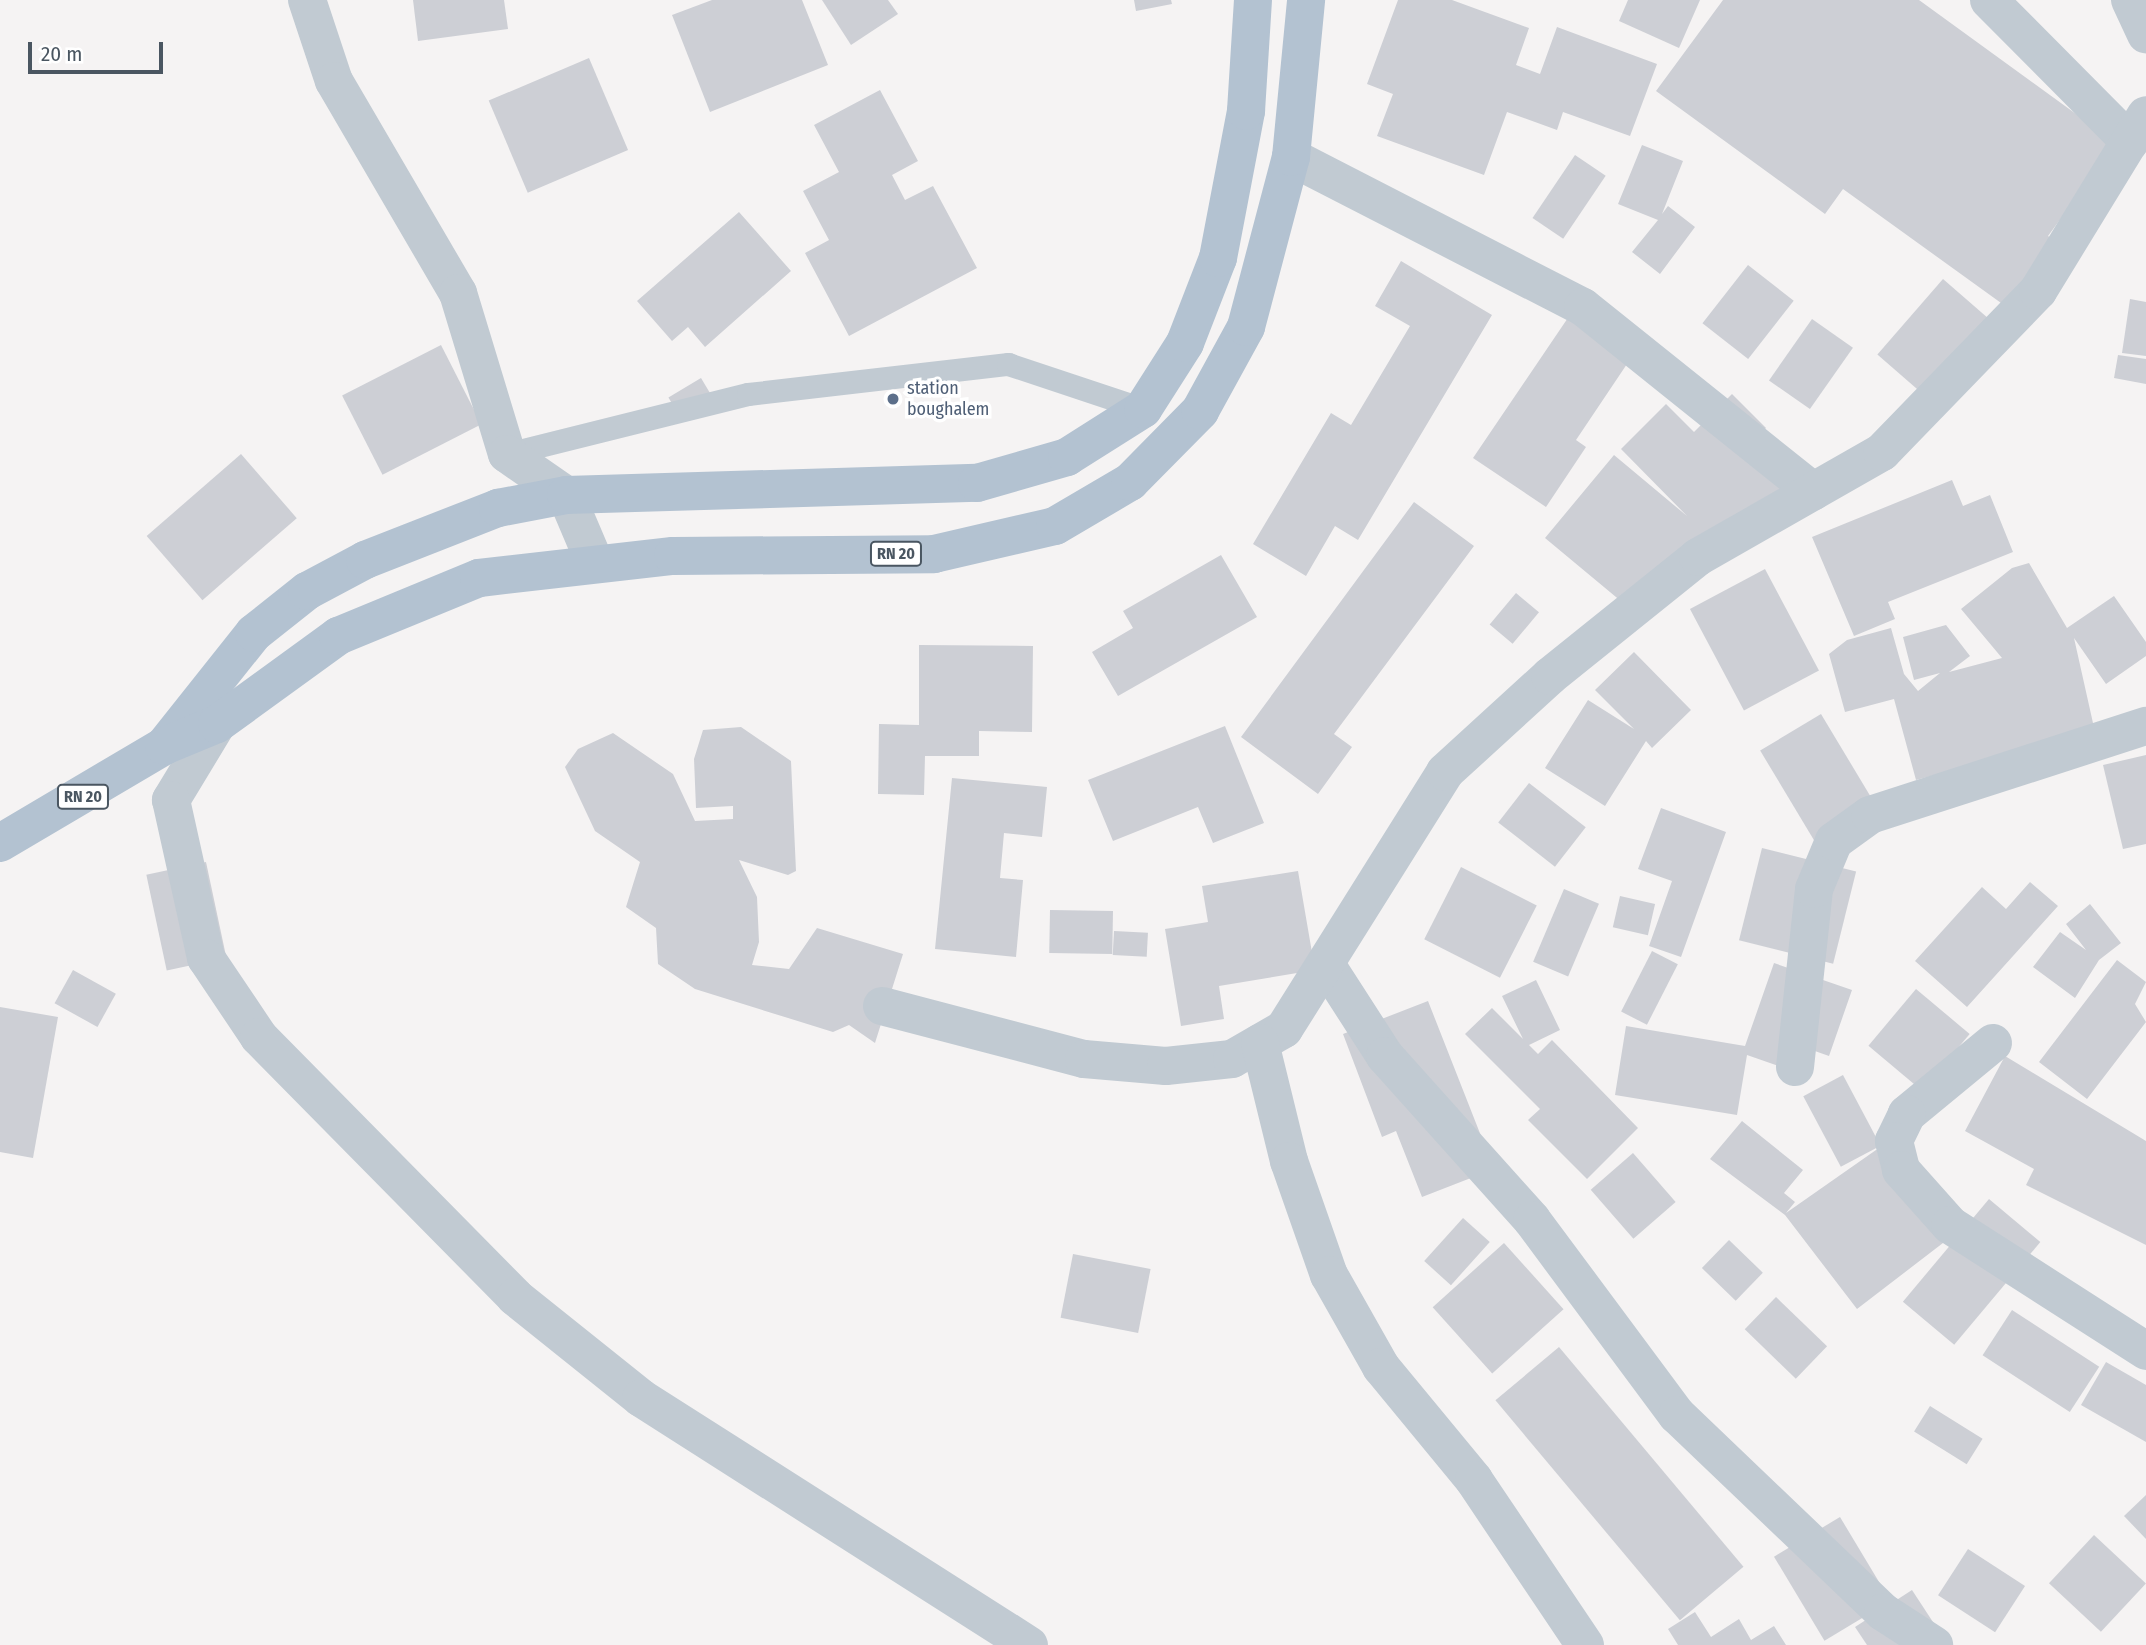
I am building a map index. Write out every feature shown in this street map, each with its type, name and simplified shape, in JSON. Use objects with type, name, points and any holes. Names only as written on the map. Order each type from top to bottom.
[{"type":"main road","name":"RN 20","points":[[164,746],[216,677],[254,634],[307,591],[365,560],[498,508],[566,495],[977,483],[1067,457],[1143,409],[1185,343],[1218,258],[1246,111],[1253,0]]},
{"type":"main road","name":"RN 20","points":[[0,843],[164,746],[217,724],[338,636],[405,605],[478,578],[594,561],[934,554],[1055,526],[1130,482],[1200,411],[1246,327],[1291,157],[1306,0]]},
{"type":"street","points":[[307,0],[334,81],[458,293],[507,454],[566,495],[594,561]]},
{"type":"street","points":[[882,1006],[1084,1059],[1166,1066],[1232,1059],[1284,1028],[1327,967],[1374,878],[1445,772],[1550,676],[1698,557],[1882,452],[2038,291],[2138,129],[1989,0]]},
{"type":"street","points":[[2130,0],[2146,34]]},
{"type":"street","points":[[1291,157],[1583,307],[1813,491]]},
{"type":"street","points":[[216,677],[217,724],[171,800],[206,958],[259,1037],[515,1297],[641,1398],[1030,1645]]},
{"type":"street","points":[[1794,1068],[1814,889],[1834,841],[1870,815],[2146,726]]},
{"type":"street","points":[[1327,967],[1385,1055],[1532,1220],[1676,1415],[1884,1612],[1934,1645]]},
{"type":"street","points":[[1260,1043],[1289,1161],[1329,1275],[1381,1367],[1474,1480],[1585,1645]]},
{"type":"street","points":[[1993,1043],[1907,1114],[1894,1141],[1900,1170],[1950,1225],[2146,1351]]},
{"type":"lane","points":[[507,454],[748,394],[1008,364],[1143,409]]},
{"type":"building","points":[[413,0],[504,0],[508,29],[418,41]]},
{"type":"building","points":[[712,0],[802,0],[828,65],[710,112],[672,15]]},
{"type":"building","points":[[822,0],[888,0],[898,14],[851,45]]},
{"type":"building","points":[[1134,0],[1171,0],[1172,4],[1136,11]]},
{"type":"building","points":[[1398,0],[1452,0],[1529,28],[1516,65],[1540,74],[1557,27],[1657,64],[1630,136],[1563,112],[1557,130],[1507,112],[1484,175],[1377,136],[1393,94],[1367,84]]},
{"type":"building","points":[[1628,0],[1700,0],[1679,48],[1619,21]]},
{"type":"building","points":[[1723,0],[1919,0],[2116,143],[2048,236],[2057,242],[2008,308],[1843,189],[1825,214],[1656,91]]},
{"type":"building","points":[[589,58],[628,150],[528,193],[489,101]]},
{"type":"building","points":[[880,90],[918,161],[892,175],[905,200],[933,186],[977,268],[849,336],[805,253],[829,240],[803,191],[839,172],[814,125]]},
{"type":"building","points":[[1642,145],[1683,161],[1662,214],[1668,206],[1695,227],[1660,274],[1632,252],[1658,220],[1618,204]]},
{"type":"building","points":[[1575,155],[1606,176],[1563,239],[1533,218]]},
{"type":"building","points":[[739,212],[791,271],[705,347],[688,327],[672,341],[637,301]]},
{"type":"building","points":[[1401,261],[1492,315],[1358,540],[1335,526],[1306,576],[1253,544],[1331,413],[1351,425],[1410,326],[1375,306]]},
{"type":"building","points":[[1748,265],[1794,301],[1748,359],[1702,323]]},
{"type":"building","points":[[1943,279],[1997,326],[1932,402],[1877,354]]},
{"type":"building","points":[[2130,299],[2146,302],[2146,356],[2122,353]]},
{"type":"building","points":[[1578,303],[1627,364],[1576,440],[1586,447],[1546,507],[1473,458]]},
{"type":"building","points":[[1812,319],[1853,348],[1810,409],[1769,380]]},
{"type":"building","points":[[441,345],[481,424],[383,475],[342,395]]},
{"type":"building","points":[[2118,355],[2146,359],[2146,384],[2114,378]]},
{"type":"building","points":[[701,378],[715,401],[682,421],[668,398]]},
{"type":"building","points":[[1732,394],[1766,428],[1751,443],[1789,482],[1640,617],[1545,538],[1614,455],[1687,516],[1621,449],[1666,404],[1694,432]]},
{"type":"building","points":[[241,454],[297,518],[202,600],[147,536]]},
{"type":"building","points":[[1952,480],[1963,506],[1990,495],[2013,552],[1888,602],[1895,619],[1854,636],[1812,537]]},
{"type":"building","points":[[1414,502],[1474,546],[1334,734],[1352,747],[1318,794],[1241,737]]},
{"type":"building","points":[[1221,555],[1257,617],[1118,696],[1092,652],[1133,628],[1123,611]]},
{"type":"building","points":[[2029,563],[2067,628],[2114,596],[2146,642],[2146,656],[2106,684],[2074,638],[2095,732],[1916,780],[1894,699],[1845,712],[1829,654],[1847,640],[1891,628],[1904,674],[1918,691],[1940,673],[1914,680],[1903,637],[1946,625],[1970,656],[1949,672],[2002,658],[1961,609],[2012,568]]},
{"type":"building","points":[[1765,569],[1819,671],[1744,710],[1690,609]]},
{"type":"building","points":[[1516,593],[1539,612],[1513,644],[1490,624]]},
{"type":"building","points":[[919,645],[1033,646],[1032,732],[979,731],[979,756],[925,756],[924,795],[878,794],[879,724],[919,725]]},
{"type":"building","points":[[1634,652],[1691,710],[1652,748],[1646,741],[1605,806],[1545,768],[1588,700],[1634,729],[1595,690]]},
{"type":"building","points":[[1821,714],[1881,813],[1820,850],[1760,751]]},
{"type":"building","points":[[1225,726],[1264,823],[1213,843],[1198,807],[1113,841],[1088,780]]},
{"type":"building","points":[[741,727],[791,761],[796,871],[788,875],[739,860],[757,897],[759,942],[752,965],[789,969],[817,928],[903,954],[875,1043],[849,1025],[833,1032],[695,989],[658,964],[656,928],[626,907],[640,862],[595,831],[565,767],[578,749],[613,733],[673,774],[695,821],[733,819],[733,806],[696,808],[694,759],[703,730]]},
{"type":"building","points":[[2146,755],[2146,844],[2123,849],[2103,765]]},
{"type":"building","points":[[952,778],[1047,787],[1042,837],[1004,833],[1000,878],[1023,880],[1016,957],[935,949]]},
{"type":"building","points":[[1529,783],[1586,827],[1555,867],[1498,822]]},
{"type":"building","points":[[1661,808],[1726,832],[1681,957],[1649,946],[1672,881],[1638,869]]},
{"type":"building","points":[[1762,848],[1856,871],[1833,964],[1739,940]]},
{"type":"building","points":[[206,862],[226,958],[167,971],[146,875]]},
{"type":"building","points":[[1461,867],[1537,906],[1500,978],[1424,939]]},
{"type":"building","points":[[1298,871],[1315,970],[1219,986],[1224,1019],[1181,1026],[1165,929],[1208,922],[1202,886]]},
{"type":"building","points":[[2030,882],[2058,906],[1967,1007],[1915,961],[1982,887],[2006,909]]},
{"type":"building","points":[[1564,889],[1599,904],[1568,977],[1533,962]]},
{"type":"building","points":[[1620,896],[1655,904],[1648,935],[1613,927]]},
{"type":"building","points":[[2090,904],[2121,943],[2099,960],[2075,998],[2033,967],[2060,932],[2086,950],[2066,924]]},
{"type":"building","points":[[1050,910],[1113,911],[1112,954],[1049,953]]},
{"type":"building","points":[[1114,931],[1148,933],[1147,957],[1113,955]]},
{"type":"building","points":[[1652,951],[1678,964],[1647,1025],[1621,1012]]},
{"type":"building","points":[[2117,960],[2146,982],[2135,1004],[2146,1022],[2087,1099],[2039,1062]]},
{"type":"building","points":[[1774,963],[1852,990],[1829,1056],[1812,1050],[1804,1075],[1747,1055],[1737,1115],[1615,1095],[1626,1026],[1745,1046]]},
{"type":"building","points":[[73,970],[116,994],[97,1027],[55,1003]]},
{"type":"building","points":[[1536,980],[1560,1030],[1529,1045],[1538,1054],[1552,1040],[1638,1128],[1587,1179],[1528,1120],[1540,1109],[1465,1034],[1492,1008],[1523,1039],[1502,996]]},
{"type":"building","points":[[1916,989],[1970,1034],[1922,1091],[1868,1046]]},
{"type":"building","points":[[1428,1001],[1494,1169],[1422,1197],[1396,1131],[1382,1137],[1343,1034]]},
{"type":"building","points":[[0,1007],[58,1017],[33,1158],[0,1152]]},
{"type":"building","points":[[2005,1056],[2146,1141],[2146,1245],[2026,1185],[2034,1169],[1965,1131]]},
{"type":"building","points":[[1843,1075],[1881,1146],[1841,1167],[1803,1096]]},
{"type":"building","points":[[1742,1121],[1803,1170],[1784,1193],[1795,1202],[1786,1213],[1886,1143],[1956,1233],[1857,1309],[1785,1215],[1710,1159]]},
{"type":"building","points":[[1633,1153],[1676,1202],[1633,1239],[1591,1190]]},
{"type":"building","points":[[1989,1199],[2040,1242],[1954,1345],[1903,1302]]},
{"type":"building","points":[[1463,1218],[1490,1242],[1451,1285],[1424,1261]]},
{"type":"building","points":[[1729,1240],[1763,1273],[1736,1301],[1702,1268]]},
{"type":"building","points":[[1504,1243],[1564,1309],[1492,1373],[1433,1307]]},
{"type":"building","points":[[1073,1254],[1151,1269],[1138,1333],[1061,1318]]},
{"type":"building","points":[[1776,1297],[1827,1346],[1796,1379],[1745,1329]]},
{"type":"building","points":[[2012,1310],[2099,1367],[2070,1412],[1983,1355]]},
{"type":"building","points":[[1559,1347],[1743,1567],[1680,1620],[1495,1400]]},
{"type":"building","points":[[2106,1362],[2146,1385],[2146,1442],[2081,1405]]},
{"type":"building","points":[[1930,1406],[1983,1439],[1967,1464],[1914,1431]]},
{"type":"building","points":[[2146,1495],[2146,1539],[2124,1516]]},
{"type":"building","points":[[1840,1517],[1890,1601],[1824,1641],[1774,1557]]},
{"type":"building","points":[[2094,1535],[2146,1583],[2101,1632],[2049,1583]]},
{"type":"building","points":[[1968,1549],[2025,1586],[1995,1632],[1938,1595]]},
{"type":"building","points":[[1912,1590],[1948,1645],[1867,1645],[1855,1627]]},
{"type":"building","points":[[1695,1612],[1711,1637],[1739,1619],[1751,1640],[1774,1626],[1786,1645],[1678,1645],[1668,1629]]},
{"type":"place","name":"station boughalem","points":[[893,399]]}]
